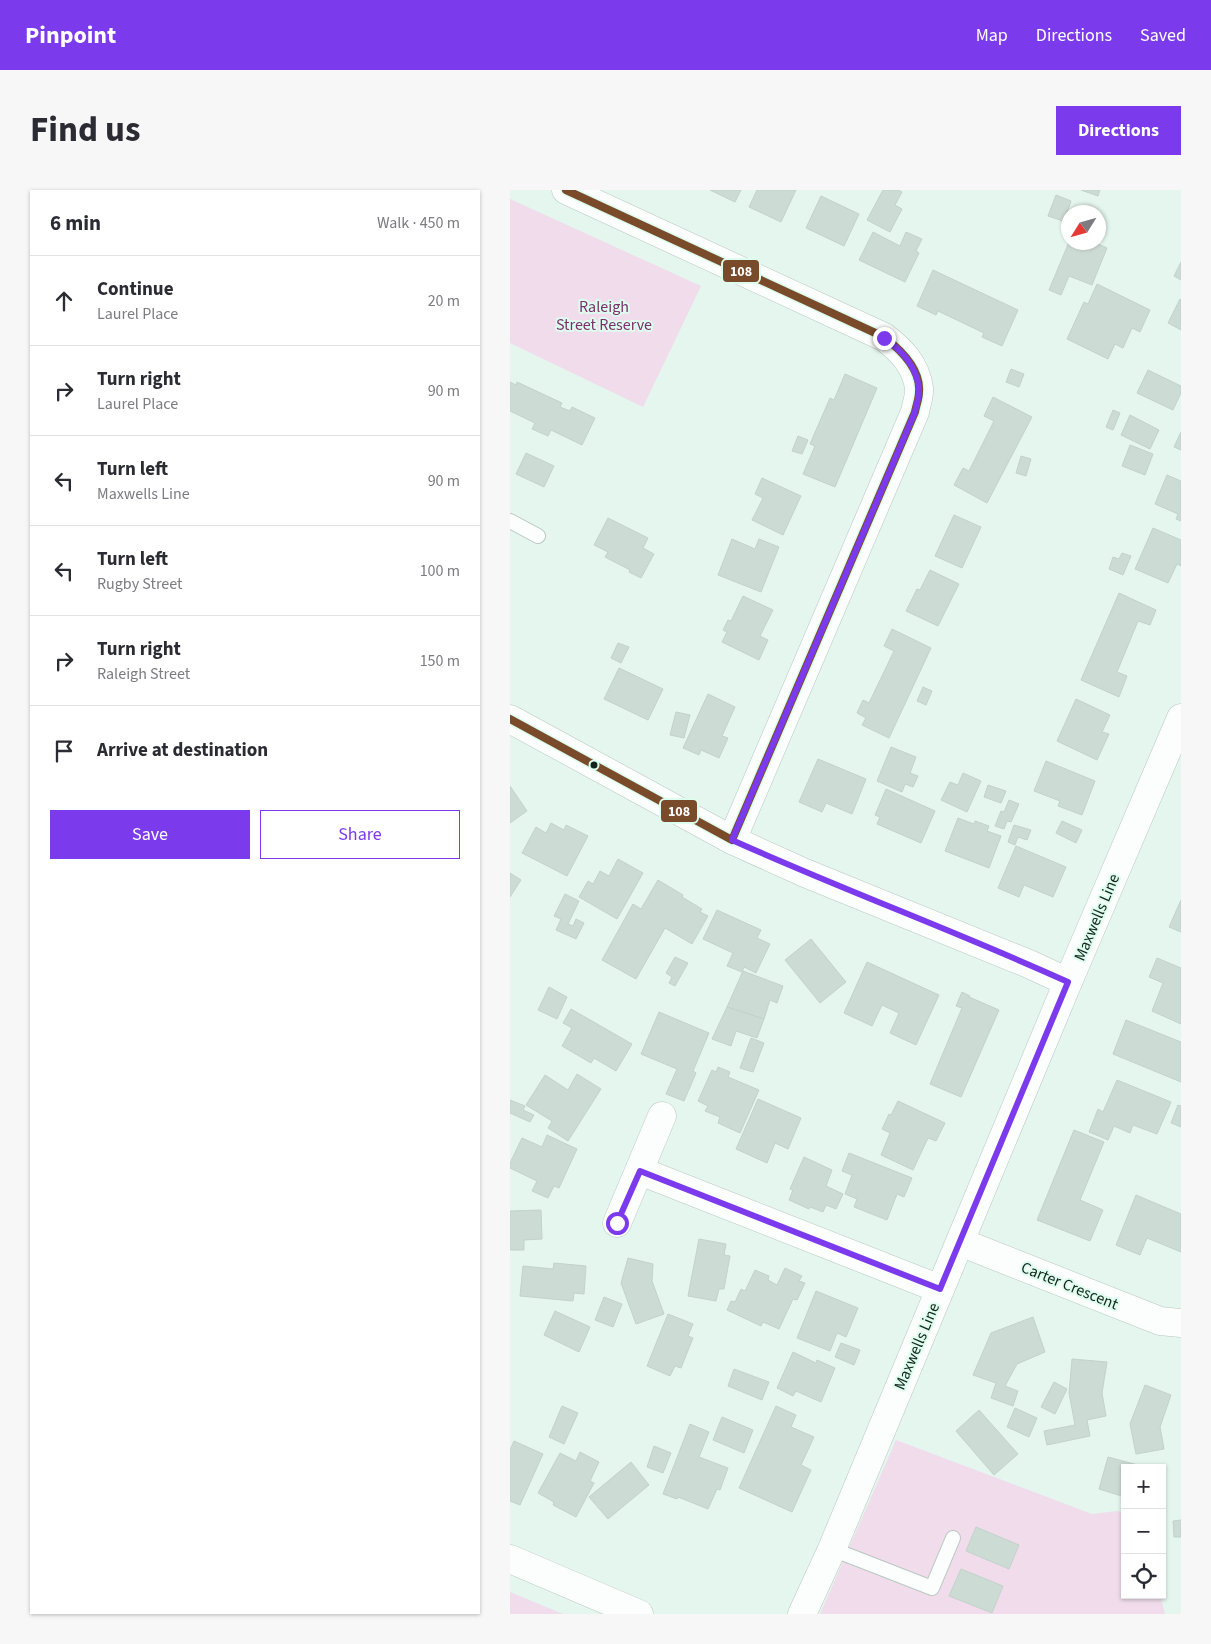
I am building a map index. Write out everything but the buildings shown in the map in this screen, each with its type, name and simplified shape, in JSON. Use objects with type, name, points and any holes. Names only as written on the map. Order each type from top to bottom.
[{"type":"street","points":[[566,190],[884,338],[901,350],[914,369],[920,390],[915,412],[732,840]]},
{"type":"street","name":"Maxwells Line","points":[[802,1614],[832,1549],[1068,982],[1181,718]]},
{"type":"street","points":[[510,719],[732,840],[805,873],[1029,964],[1068,982]]},
{"type":"street","points":[[617,1223],[662,1116]]},
{"type":"street","points":[[640,1171],[940,1289]]},
{"type":"street","name":"Carter Crescent","points":[[960,1242],[1160,1321],[1181,1323]]},
{"type":"street","points":[[510,1559],[639,1614]]},
{"type":"lane","points":[[510,520],[538,536]]},
{"type":"lane","points":[[832,1549],[932,1588],[952,1538]]},
{"type":"green space","name":"Raleigh Street Reserve","points":[[510,199],[701,286],[643,407],[510,343]]},
{"type":"green space","points":[[896,1440],[1092,1514],[1121,1512],[1121,1599],[1161,1599],[1165,1614],[820,1614]]},
{"type":"green space","points":[[510,1592],[563,1614],[510,1614]]},
{"type":"transit line","name":"108","points":[[510,719],[732,840],[915,412],[919,395],[917,376],[909,361],[884,337],[566,190]]},
{"type":"route","points":[[617,1223],[640,1171],[940,1289],[1068,982],[1029,964],[805,873],[732,840],[915,412],[920,390],[914,369],[901,350],[884,338]]}]
